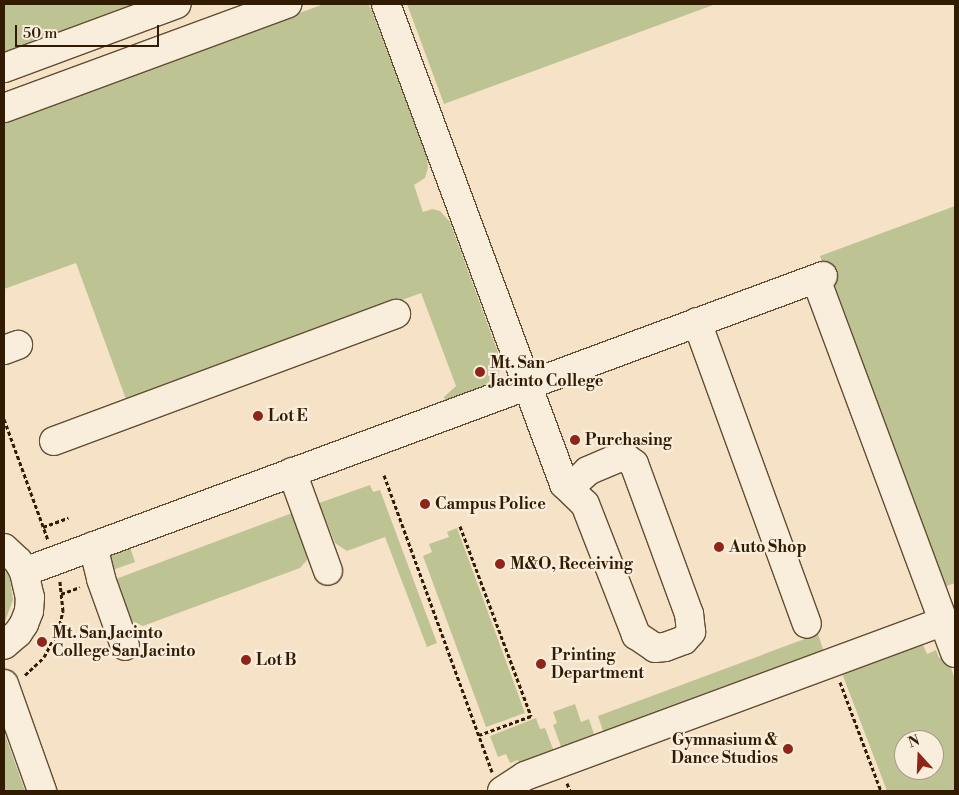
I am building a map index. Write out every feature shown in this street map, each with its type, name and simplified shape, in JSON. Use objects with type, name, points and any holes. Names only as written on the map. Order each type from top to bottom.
[{"type":"street","points":[[4,68],[177,4]]},
{"type":"street","points":[[4,108],[287,4]]},
{"type":"street","points":[[386,4],[564,484],[570,487],[585,504],[636,635],[655,648],[665,647],[684,640],[691,632],[689,614],[634,464],[626,458],[618,458],[588,471],[570,487]]},
{"type":"street","points":[[24,572],[820,277],[955,652]]},
{"type":"street","points":[[54,441],[396,314]]},
{"type":"street","points":[[697,322],[807,624]]},
{"type":"street","points":[[292,472],[328,571]]},
{"type":"street","points":[[93,546],[101,580],[125,646]]},
{"type":"street","points":[[4,548],[18,561],[24,572],[30,598],[29,611],[18,633],[4,645]]},
{"type":"street","points":[[498,784],[525,776],[943,621]]},
{"type":"street","points":[[4,684],[42,791]]},
{"type":"path","points":[[4,419],[50,547]]},
{"type":"path","points":[[384,475],[498,784]]},
{"type":"path","points":[[43,527],[68,518]]},
{"type":"path","points":[[460,526],[532,716],[479,735]]},
{"type":"path","points":[[61,594],[85,585]]},
{"type":"path","points":[[833,662],[881,791]]},
{"type":"green space","points":[[4,4],[139,4],[4,53]]},
{"type":"green space","points":[[324,4],[368,4],[372,11],[427,158],[428,168],[425,178],[414,185],[423,212],[432,209],[440,211],[450,222],[499,355],[501,364],[497,380],[445,401],[444,397],[456,386],[421,293],[127,402],[76,263],[4,289],[4,122]]},
{"type":"green space","points":[[407,4],[716,4],[444,104]]},
{"type":"green space","points":[[955,206],[955,583],[941,588],[820,256]]},
{"type":"green space","points":[[370,485],[373,492],[380,490],[437,643],[427,647],[385,537],[347,551],[335,543],[319,503]]},
{"type":"green space","points":[[295,512],[308,550],[307,560],[300,568],[143,626],[127,619],[113,580]]},
{"type":"green space","points":[[457,528],[525,713],[486,727],[423,556],[432,552],[429,544],[449,537],[447,532]]},
{"type":"green space","points":[[130,547],[135,562],[110,571],[109,564],[112,554],[120,549]]},
{"type":"green space","points":[[4,567],[10,578],[13,600],[4,624]]},
{"type":"green space","points":[[818,634],[825,655],[605,737],[598,716]]},
{"type":"green space","points":[[912,641],[915,648],[923,645],[927,654],[936,650],[939,658],[946,655],[955,679],[955,791],[887,791],[840,668]]},
{"type":"green space","points":[[575,704],[581,722],[589,719],[596,740],[563,752],[553,725],[557,723],[553,712]]},
{"type":"green space","points":[[536,718],[540,729],[545,728],[555,754],[520,767],[518,760],[510,763],[506,754],[498,757],[490,736]]},
{"type":"green space","points":[[4,732],[25,791],[4,791]]},
{"type":"place","name":"Mt. San Jacinto College","points":[[480,372]]},
{"type":"place","name":"Lot E","points":[[258,416]]},
{"type":"place","name":"Purchasing","points":[[575,440]]},
{"type":"place","name":"Campus Police","points":[[425,504]]},
{"type":"place","name":"Auto Shop","points":[[719,547]]},
{"type":"place","name":"M&O, Receiving","points":[[500,564]]},
{"type":"place","name":"Mt. San Jacinto College San Jacinto","points":[[42,642]]},
{"type":"place","name":"Lot B","points":[[246,660]]},
{"type":"place","name":"Printing Department","points":[[541,664]]},
{"type":"place","name":"Gymnasium & Dance Studios","points":[[788,749]]}]
